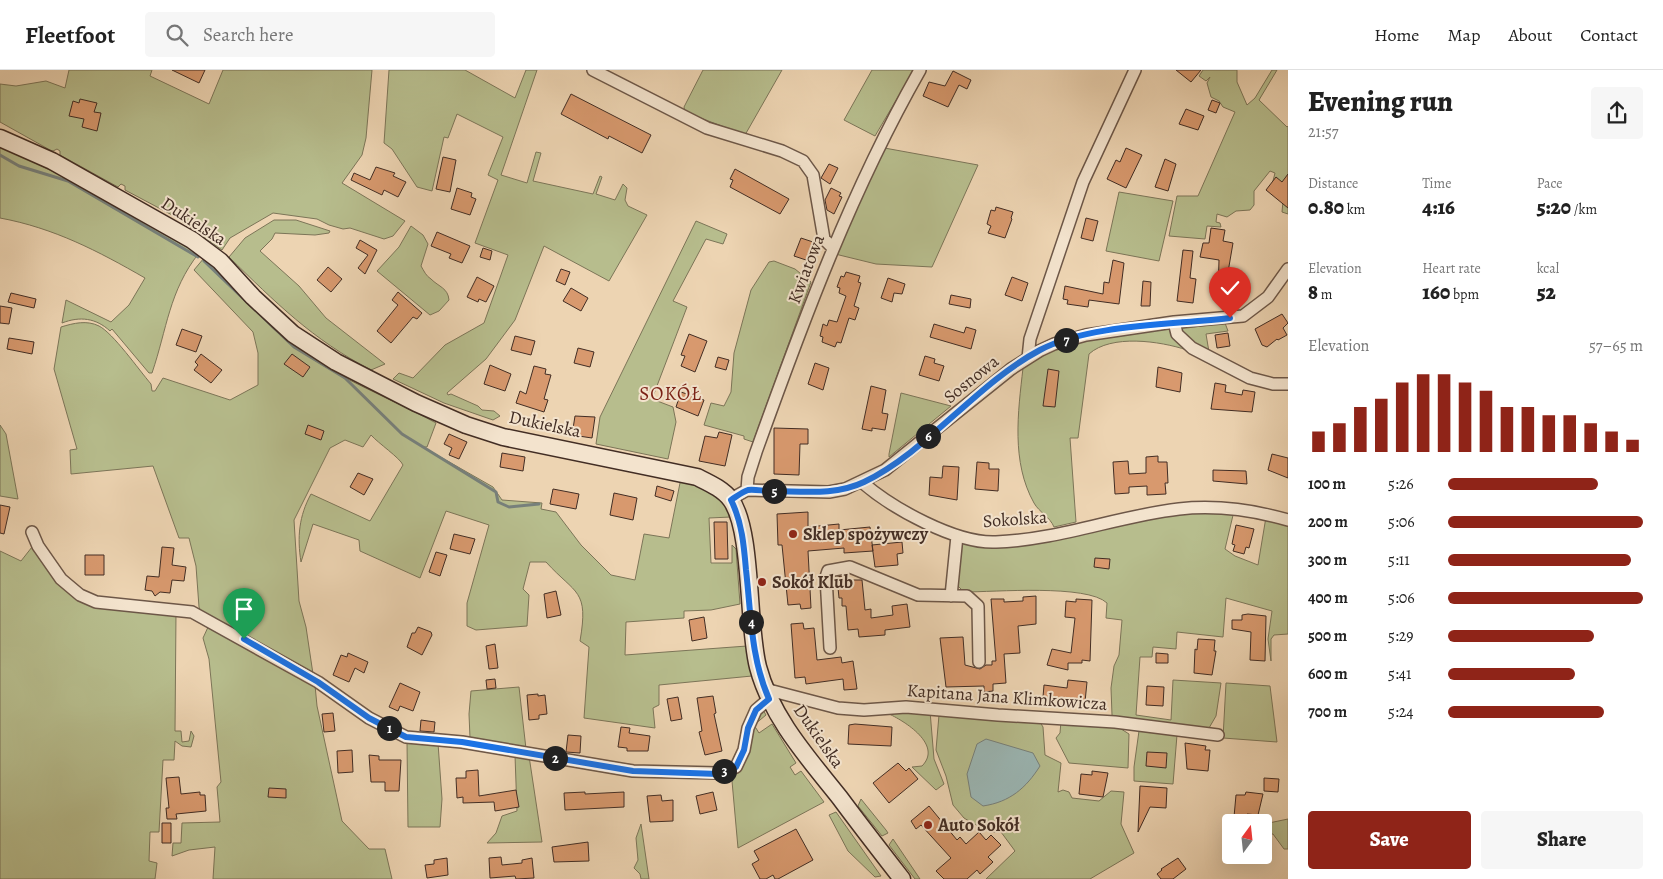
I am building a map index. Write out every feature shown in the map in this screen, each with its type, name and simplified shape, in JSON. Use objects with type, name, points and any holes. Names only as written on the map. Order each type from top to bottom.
[{"type":"main road","name":"Dukielska","points":[[0,138],[52,161],[192,240],[220,261],[253,297],[294,334],[336,362],[416,403],[466,425],[503,437],[698,477],[718,487],[731,500],[738,513],[744,541],[753,635],[758,666],[767,694],[811,762],[902,879]]},
{"type":"street","points":[[593,70],[707,128],[782,151],[803,161],[813,174],[824,239],[832,247]]},
{"type":"street","name":"Kwiatowa","points":[[747,490],[748,477],[759,444],[832,247],[887,128],[920,70]]},
{"type":"street","points":[[1028,358],[1030,339],[1083,182],[1135,70]]},
{"type":"street","name":"Sosnowa","points":[[863,483],[885,470],[1011,369],[1054,344],[1086,335],[1174,322],[1243,316],[1268,297],[1288,269]]},
{"type":"street","points":[[1174,322],[1177,334],[1192,348],[1250,378],[1273,384],[1288,384]]},
{"type":"street","points":[[731,500],[747,490],[829,492],[845,490],[863,483]]},
{"type":"street","name":"Sokolska","points":[[863,483],[881,499],[957,536],[995,542],[1051,535],[1179,509],[1252,510],[1288,520]]},
{"type":"street","points":[[32,532],[38,546],[61,579],[80,595],[96,602],[192,612],[309,677],[369,718],[406,737],[462,742],[633,771],[718,774],[736,767],[744,750],[748,728],[756,710],[767,694]]},
{"type":"street","points":[[951,596],[957,536]]},
{"type":"street","points":[[830,648],[826,577],[830,569],[850,567],[918,595],[967,596],[978,606],[979,662]]},
{"type":"street","name":"Kapitana Jana Klimkowicza","points":[[767,694],[838,708],[869,710],[906,707],[1115,722],[1218,735]]},
{"type":"green space","points":[[69,70],[152,70],[150,76],[209,104],[223,70],[372,70],[366,138],[362,155],[342,183],[405,221],[393,236],[384,239],[350,228],[343,229],[329,225],[317,219],[273,213],[230,238],[222,250],[174,216],[125,190],[125,186],[121,184],[118,187],[60,155],[60,151],[57,149],[50,150],[0,122],[0,84],[16,86],[46,81],[65,88]]},
{"type":"green space","points":[[389,70],[465,70],[515,98],[526,70],[537,70],[501,175],[527,183],[536,152],[541,153],[533,181],[593,194],[600,176],[602,177],[596,194],[615,200],[623,184],[627,188],[625,200],[628,206],[647,215],[609,281],[544,246],[515,320],[486,359],[447,393],[478,406],[482,410],[494,411],[500,416],[493,420],[444,403],[393,379],[399,373],[413,378],[445,345],[484,323],[508,255],[475,243],[498,180],[488,175],[503,137],[457,114],[448,138],[444,137],[432,191],[417,187],[392,149],[384,143]]},
{"type":"green space","points":[[703,70],[782,70],[745,135],[685,112],[684,107]]},
{"type":"green space","points":[[872,70],[914,70],[875,136],[844,120]]},
{"type":"green space","points":[[1203,70],[1237,70],[1237,82],[1247,105],[1255,98],[1272,70],[1277,70],[1259,100],[1288,126],[1288,214],[1282,212],[1284,190],[1275,186],[1273,181],[1275,173],[1270,171],[1254,191],[1254,205],[1250,210],[1236,211],[1227,217],[1217,214],[1216,222],[1220,223],[1221,227],[1207,226],[1205,239],[1169,236],[1177,196],[1198,196],[1235,112],[1223,107],[1219,101],[1211,97],[1207,83],[1210,77],[1206,81],[1199,76]]},
{"type":"green space","points":[[0,145],[116,203],[199,253],[189,267],[175,296],[152,373],[149,373],[112,329],[110,331],[99,323],[81,319],[62,323],[66,300],[111,322],[129,305],[145,278],[57,234],[20,222],[0,218]]},
{"type":"green space","points":[[879,147],[978,165],[932,267],[876,264],[831,253]]},
{"type":"green space","points":[[1119,192],[1173,201],[1159,261],[1106,251]]},
{"type":"green space","points":[[274,220],[296,220],[330,231],[329,233],[315,235],[275,233],[272,239],[260,251],[299,286],[326,318],[385,364],[371,370],[331,346],[279,305],[229,257],[245,238]]},
{"type":"green space","points":[[696,221],[727,234],[723,244],[706,239],[673,301],[687,307],[652,399],[673,407],[676,422],[668,459],[596,444],[600,417]]},
{"type":"green space","points":[[411,226],[423,235],[428,244],[421,266],[428,276],[445,290],[449,300],[439,311],[430,315],[377,271],[399,247]]},
{"type":"green space","points":[[204,258],[271,326],[295,347],[329,369],[436,423],[427,447],[423,447],[493,487],[502,500],[542,503],[541,509],[556,512],[581,545],[611,575],[635,580],[644,534],[669,538],[681,478],[704,488],[717,497],[731,517],[709,518],[711,563],[732,563],[732,545],[736,549],[740,604],[711,610],[684,611],[684,618],[626,622],[625,655],[747,646],[752,676],[659,685],[659,705],[653,708],[655,728],[584,718],[589,647],[580,641],[583,611],[578,594],[546,562],[530,562],[523,589],[529,595],[527,626],[476,630],[467,626],[467,603],[489,525],[446,511],[420,578],[360,551],[359,540],[313,524],[301,562],[300,527],[304,510],[311,494],[370,521],[403,465],[398,458],[371,435],[363,447],[345,440],[330,448],[294,520],[299,601],[306,627],[313,674],[201,612],[196,566],[189,538],[179,538],[153,466],[71,474],[70,450],[77,449],[54,369],[61,327],[85,323],[99,326],[111,336],[151,384],[152,391],[155,391],[163,378],[230,400],[258,385],[258,353],[253,332],[194,270]]},
{"type":"green space","points":[[774,261],[795,269],[811,282],[753,442],[744,439],[744,436],[704,425],[711,403],[724,406],[731,392],[734,353],[751,290],[769,262]]},
{"type":"green space","points":[[1225,323],[1228,331],[1206,334],[1209,352],[1195,345],[1179,329]]},
{"type":"green space","points":[[1168,329],[1188,346],[1187,350],[1163,344],[1136,341],[1110,344],[1098,348],[1089,354],[1078,438],[1070,438],[1076,522],[1054,527],[1034,503],[1022,471],[1019,454],[1018,419],[1023,368],[1053,350],[1082,339]]},
{"type":"green space","points":[[901,393],[951,406],[889,457],[889,454]]},
{"type":"green space","points":[[0,425],[6,434],[18,499],[0,496]]},
{"type":"green space","points":[[1234,511],[1225,549],[1235,556],[1258,565],[1266,517],[1288,522],[1288,634],[1274,635],[1271,639],[1271,661],[1268,639],[1272,611],[1226,598],[1223,637],[1177,632],[1176,649],[1153,647],[1152,657],[1140,657],[1136,715],[1171,720],[1173,680],[1221,683],[1216,716],[1209,728],[1118,720],[1112,715],[1111,688],[1114,666],[1119,655],[1122,620],[1106,618],[1107,603],[1096,597],[1061,591],[964,592],[955,583],[963,541],[984,547],[1014,546],[1183,512]]},
{"type":"green space","points":[[32,547],[83,599],[176,613],[175,731],[181,731],[182,742],[189,741],[191,731],[194,736],[191,747],[182,746],[175,741],[174,760],[163,760],[159,832],[150,832],[149,861],[157,863],[155,879],[0,879],[0,551],[21,561]]},
{"type":"green space","points":[[209,625],[315,685],[317,706],[342,821],[369,849],[385,849],[392,879],[213,879],[215,847],[189,850],[172,856],[173,843],[181,843],[182,823],[220,822],[217,787],[221,782],[209,659],[203,638]]},
{"type":"green space","points":[[1226,683],[1270,686],[1277,742],[1223,738]]},
{"type":"green space","points":[[519,687],[526,749],[470,738],[469,714],[471,691]]},
{"type":"green space","points":[[762,708],[766,715],[754,725],[759,733],[772,724],[796,763],[790,767],[795,775],[801,771],[824,802],[738,848],[732,781],[745,750],[754,717],[757,711]]},
{"type":"green space","points":[[930,711],[934,759],[944,784],[936,790],[912,767],[922,766],[927,758],[928,750],[925,742],[912,728],[887,713]]},
{"type":"green space","points":[[939,715],[1040,722],[1043,727],[1045,755],[1061,763],[1058,792],[1063,790],[1069,792],[1072,798],[1099,801],[1111,791],[1124,792],[1121,824],[1134,853],[1090,879],[986,879],[1015,851],[1001,832],[994,832],[974,824],[964,818],[953,805],[946,776],[936,750]]},
{"type":"green space","points":[[1061,721],[1118,727],[1129,734],[1128,768],[1069,763],[1056,738],[1060,733]]},
{"type":"green space","points":[[1144,729],[1177,735],[1173,784],[1134,781],[1139,731]]},
{"type":"green space","points":[[407,741],[438,743],[442,799],[440,827],[408,827]]},
{"type":"green space","points":[[515,755],[529,756],[542,842],[487,843],[496,833],[502,816],[517,811]]},
{"type":"green space","points":[[861,799],[888,833],[882,836],[858,806]]},
{"type":"green space","points":[[836,812],[881,876],[875,877],[848,851],[829,815]]},
{"type":"green space","points":[[1288,819],[1288,849],[1284,849],[1272,834],[1272,822]]},
{"type":"green space","points":[[641,824],[649,879],[641,879],[640,874],[634,868],[638,860],[636,838]]},
{"type":"green space","points":[[893,839],[920,879],[915,879],[889,845]]},
{"type":"water","points":[[986,739],[1033,753],[1040,766],[1029,781],[1016,793],[1001,801],[983,806],[971,797],[967,774],[977,744]]},
{"type":"building","points":[[172,70],[205,70],[199,83]]},
{"type":"building","points":[[1176,70],[1201,70],[1191,82]]},
{"type":"building","points":[[953,71],[971,80],[967,89],[959,85],[948,107],[923,96],[929,82],[945,86]]},
{"type":"building","points":[[571,94],[651,135],[642,153],[609,136],[608,139],[561,114]]},
{"type":"building","points":[[80,99],[97,103],[94,112],[101,113],[97,131],[82,127],[84,119],[69,116],[73,101],[79,103]]},
{"type":"building","points":[[1212,100],[1220,103],[1216,113],[1208,110]]},
{"type":"building","points":[[1186,109],[1204,116],[1198,130],[1179,124]]},
{"type":"building","points":[[1126,148],[1142,155],[1126,188],[1107,179],[1116,160],[1120,162]]},
{"type":"building","points":[[443,157],[456,160],[450,192],[436,189]]},
{"type":"building","points":[[1165,159],[1176,164],[1168,191],[1155,187]]},
{"type":"building","points":[[829,164],[838,168],[830,184],[821,178]]},
{"type":"building","points":[[376,167],[395,173],[393,176],[406,182],[398,197],[384,190],[382,195],[351,180],[354,173],[370,180]]},
{"type":"building","points":[[735,169],[789,199],[780,214],[730,187],[733,180],[730,179]]},
{"type":"building","points":[[1288,174],[1288,208],[1266,190],[1276,177],[1282,182]]},
{"type":"building","points":[[457,188],[472,193],[471,197],[476,199],[470,215],[451,209]]},
{"type":"building","points":[[831,188],[841,193],[839,196],[842,197],[834,214],[827,210],[825,200]]},
{"type":"building","points":[[996,207],[1013,212],[1005,238],[988,233],[991,226],[987,224],[991,210],[995,211]]},
{"type":"building","points":[[1086,218],[1098,221],[1093,241],[1081,238]]},
{"type":"building","points":[[1211,228],[1225,230],[1223,241],[1233,243],[1227,278],[1237,278],[1236,295],[1218,293],[1219,260],[1200,257],[1203,243],[1209,243]]},
{"type":"building","points":[[437,232],[470,246],[462,263],[449,258],[451,254],[431,246]]},
{"type":"building","points":[[801,238],[813,242],[806,260],[794,256]]},
{"type":"building","points":[[360,240],[377,250],[365,274],[358,268],[368,255],[356,248]]},
{"type":"building","points":[[483,248],[492,251],[490,260],[480,257]]},
{"type":"building","points":[[1183,250],[1193,251],[1190,278],[1196,279],[1193,303],[1177,301]]},
{"type":"building","points":[[1113,260],[1124,263],[1119,304],[1089,300],[1088,307],[1067,304],[1068,300],[1063,299],[1065,286],[1103,294],[1104,282],[1109,283]]},
{"type":"building","points":[[328,267],[342,279],[331,292],[317,280]]},
{"type":"building","points":[[561,269],[570,272],[565,285],[556,281]]},
{"type":"building","points":[[846,272],[860,276],[858,282],[861,283],[854,306],[859,308],[855,320],[849,318],[841,343],[837,342],[835,347],[822,342],[823,337],[820,336],[823,324],[827,326],[829,320],[837,322],[846,296],[839,293],[840,288],[837,287],[841,276],[844,277]]},
{"type":"building","points":[[477,277],[494,286],[486,302],[479,299],[478,302],[467,297]]},
{"type":"building","points":[[1012,277],[1028,283],[1022,301],[1005,295]]},
{"type":"building","points":[[888,278],[905,284],[902,294],[894,293],[892,302],[881,298]]},
{"type":"building","points":[[1143,281],[1151,282],[1150,306],[1141,306]]},
{"type":"building","points":[[571,288],[588,298],[581,311],[563,301]]},
{"type":"building","points":[[398,292],[422,313],[417,319],[413,317],[391,343],[377,331],[398,305],[392,300]]},
{"type":"building","points":[[11,293],[36,299],[34,308],[8,302]]},
{"type":"building","points":[[951,295],[971,299],[970,308],[949,304]]},
{"type":"building","points":[[0,306],[12,308],[9,324],[0,323]]},
{"type":"building","points":[[1282,314],[1288,323],[1283,328],[1287,335],[1277,339],[1267,347],[1262,345],[1255,329]]},
{"type":"building","points":[[934,324],[964,333],[966,327],[976,330],[971,349],[930,337]]},
{"type":"building","points":[[182,329],[202,336],[196,352],[176,345]]},
{"type":"building","points":[[1228,333],[1230,346],[1217,348],[1215,335]]},
{"type":"building","points":[[689,334],[707,341],[695,372],[681,366],[685,356],[681,355]]},
{"type":"building","points":[[515,336],[535,341],[531,355],[511,350]]},
{"type":"building","points":[[9,338],[34,342],[32,354],[7,349]]},
{"type":"building","points":[[578,348],[594,352],[590,367],[574,363]]},
{"type":"building","points":[[201,354],[222,370],[211,383],[194,370],[198,365],[195,362]]},
{"type":"building","points":[[292,354],[310,367],[303,377],[284,364]]},
{"type":"building","points":[[925,356],[935,359],[934,363],[944,366],[939,381],[919,375]]},
{"type":"building","points":[[718,357],[729,360],[726,370],[715,367]]},
{"type":"building","points":[[815,363],[829,368],[823,390],[808,384]]},
{"type":"building","points":[[490,365],[511,374],[505,391],[484,384]]},
{"type":"building","points":[[534,366],[546,369],[545,374],[551,375],[544,399],[548,400],[544,412],[516,403],[520,391],[526,394]]},
{"type":"building","points":[[1158,367],[1182,373],[1180,392],[1156,387]]},
{"type":"building","points":[[1048,369],[1059,371],[1055,407],[1043,406]]},
{"type":"building","points":[[1215,383],[1226,385],[1225,392],[1242,395],[1243,390],[1255,392],[1252,412],[1211,409]]},
{"type":"building","points":[[871,386],[886,390],[882,413],[888,414],[885,430],[872,428],[872,431],[862,429]]},
{"type":"building","points":[[681,392],[704,400],[698,416],[676,407]]},
{"type":"building","points":[[575,416],[595,417],[592,438],[572,435]]},
{"type":"building","points":[[308,425],[324,431],[321,440],[305,434]]},
{"type":"building","points":[[774,428],[808,429],[808,444],[800,444],[799,475],[774,474]]},
{"type":"building","points":[[719,432],[732,435],[725,466],[699,461],[705,436],[717,438]]},
{"type":"building","points":[[449,434],[467,442],[459,459],[449,455],[452,448],[444,444]]},
{"type":"building","points":[[502,453],[525,457],[523,471],[500,467]]},
{"type":"building","points":[[1272,454],[1288,458],[1288,478],[1268,470]]},
{"type":"building","points":[[1158,456],[1158,462],[1167,462],[1168,483],[1165,483],[1166,494],[1147,495],[1147,486],[1129,487],[1129,493],[1115,494],[1113,462],[1128,461],[1129,474],[1146,473],[1146,457]]},
{"type":"building","points":[[977,462],[989,463],[989,469],[999,469],[998,491],[975,489]]},
{"type":"building","points":[[943,466],[959,467],[957,500],[929,495],[930,477],[942,478]]},
{"type":"building","points":[[1213,470],[1246,471],[1247,484],[1213,481]]},
{"type":"building","points":[[358,473],[373,479],[364,495],[350,487]]},
{"type":"building","points":[[657,486],[674,491],[671,501],[655,496]]},
{"type":"building","points":[[553,489],[579,494],[576,509],[550,504]]},
{"type":"building","points":[[614,493],[637,498],[633,520],[610,515]]},
{"type":"building","points":[[0,505],[10,507],[4,534],[0,533]]},
{"type":"building","points":[[808,512],[808,527],[839,524],[839,530],[870,527],[873,551],[844,553],[844,548],[808,551],[811,608],[801,609],[800,604],[788,605],[782,545],[778,545],[777,514]]},
{"type":"building","points":[[714,522],[727,522],[728,559],[715,559]]},
{"type":"building","points":[[1236,525],[1254,529],[1249,548],[1246,547],[1244,554],[1233,551],[1235,545],[1232,544]]},
{"type":"building","points":[[454,534],[475,539],[470,554],[450,549]]},
{"type":"building","points":[[902,542],[903,553],[897,554],[898,565],[875,567],[872,545]]},
{"type":"building","points":[[162,547],[174,548],[172,565],[186,567],[184,581],[172,580],[170,593],[160,592],[155,596],[152,591],[145,590],[147,576],[159,577]]},
{"type":"building","points":[[436,552],[447,555],[440,576],[429,572]]},
{"type":"building","points":[[85,555],[104,555],[104,575],[85,575]]},
{"type":"building","points":[[1095,558],[1110,559],[1109,569],[1094,567]]},
{"type":"building","points":[[848,575],[848,580],[862,580],[865,610],[871,609],[871,618],[893,615],[892,606],[907,604],[910,627],[885,630],[885,635],[859,637],[858,629],[848,630],[846,606],[842,606],[842,598],[839,598],[837,577]]},
{"type":"building","points":[[556,591],[561,615],[547,618],[544,594]]},
{"type":"building","points":[[1036,596],[1036,624],[1018,626],[1020,653],[1004,654],[1006,683],[993,684],[993,691],[984,692],[984,686],[946,687],[940,638],[963,637],[965,665],[980,669],[986,665],[992,665],[992,661],[996,661],[991,599],[1004,599],[1004,602],[1023,601],[1023,597]]},
{"type":"building","points":[[1076,599],[1092,600],[1090,661],[1082,660],[1082,663],[1068,663],[1068,670],[1047,665],[1052,649],[1071,653],[1075,618],[1065,617],[1066,601],[1076,602]]},
{"type":"building","points":[[1242,615],[1266,616],[1265,661],[1250,660],[1251,632],[1232,629],[1232,620],[1242,620]]},
{"type":"building","points":[[704,617],[707,638],[692,641],[689,620]]},
{"type":"building","points":[[803,623],[804,629],[814,628],[817,660],[841,657],[842,663],[853,661],[857,689],[844,690],[843,679],[806,684],[805,677],[795,678],[791,624]]},
{"type":"building","points":[[418,627],[431,632],[432,635],[422,655],[407,647],[412,633],[415,633]]},
{"type":"building","points":[[1198,639],[1215,640],[1214,651],[1216,651],[1212,675],[1194,673],[1195,649],[1197,650]]},
{"type":"building","points":[[495,644],[498,668],[489,669],[486,646]]},
{"type":"building","points":[[348,653],[368,662],[364,673],[355,668],[349,682],[333,675],[341,655],[347,657]]},
{"type":"building","points":[[1156,653],[1168,654],[1168,663],[1156,663]]},
{"type":"building","points":[[495,679],[496,688],[487,689],[486,680]]},
{"type":"building","points":[[1068,680],[1087,682],[1085,702],[1043,697],[1044,685],[1067,688]]},
{"type":"building","points":[[400,683],[420,692],[413,711],[400,706],[398,711],[389,707]]},
{"type":"building","points":[[1147,686],[1164,687],[1163,706],[1146,705]]},
{"type":"building","points":[[538,694],[538,696],[545,695],[547,714],[539,715],[539,719],[529,720],[527,695]]},
{"type":"building","points":[[713,696],[716,713],[714,714],[722,751],[705,755],[699,732],[702,731],[697,698]]},
{"type":"building","points":[[678,697],[682,719],[671,721],[667,699]]},
{"type":"building","points":[[333,713],[335,731],[324,732],[322,714]]},
{"type":"building","points":[[421,720],[435,722],[434,732],[420,731]]},
{"type":"building","points":[[849,725],[892,727],[891,746],[848,744]]},
{"type":"building","points":[[621,727],[630,728],[629,733],[650,736],[648,751],[627,751],[627,748],[618,747]]},
{"type":"building","points":[[568,735],[581,736],[580,753],[566,752]]},
{"type":"building","points":[[1185,743],[1206,746],[1205,750],[1210,750],[1208,771],[1187,769]]},
{"type":"building","points":[[352,750],[353,772],[338,773],[337,751]]},
{"type":"building","points":[[1147,752],[1167,753],[1166,768],[1146,766]]},
{"type":"building","points":[[369,755],[379,756],[379,760],[401,760],[399,791],[385,791],[385,782],[371,782]]},
{"type":"building","points":[[898,763],[906,771],[909,768],[918,779],[889,803],[873,783]]},
{"type":"building","points":[[478,770],[479,796],[516,790],[519,807],[495,811],[494,802],[463,803],[463,797],[457,798],[456,778],[466,778],[466,771]]},
{"type":"building","points":[[1092,771],[1108,773],[1103,797],[1079,794],[1081,774],[1092,775]]},
{"type":"building","points":[[179,777],[181,794],[200,792],[200,795],[205,795],[206,811],[176,814],[177,819],[167,819],[166,808],[169,808],[166,778]]},
{"type":"building","points":[[1264,778],[1279,779],[1278,792],[1264,791]]},
{"type":"building","points":[[1140,786],[1167,788],[1166,808],[1150,807],[1138,832]]},
{"type":"building","points":[[269,788],[286,789],[286,798],[268,797]]},
{"type":"building","points":[[585,792],[585,794],[624,792],[624,807],[565,810],[564,793]]},
{"type":"building","points":[[713,792],[717,810],[700,814],[696,796]]},
{"type":"building","points":[[1246,792],[1263,794],[1258,814],[1234,814],[1236,795],[1245,795]]},
{"type":"building","points":[[661,795],[662,801],[673,800],[673,821],[650,822],[647,796]]},
{"type":"building","points":[[929,806],[957,840],[960,837],[966,844],[979,832],[986,840],[991,835],[1001,845],[988,857],[993,862],[980,874],[977,870],[967,879],[944,879],[936,871],[951,858],[921,825],[916,829],[911,821]]},
{"type":"building","points":[[162,823],[171,823],[171,843],[162,843]]},
{"type":"building","points":[[796,829],[813,860],[778,879],[775,879],[773,875],[766,879],[760,879],[752,864],[759,860],[754,851]]},
{"type":"building","points":[[588,842],[589,861],[554,862],[552,847]]},
{"type":"building","points":[[501,857],[502,865],[522,863],[522,860],[532,858],[534,878],[516,879],[515,876],[490,878],[489,858]]},
{"type":"building","points":[[447,858],[448,875],[427,878],[425,865],[434,864],[434,860]]},
{"type":"building","points":[[1178,858],[1186,869],[1173,879],[1161,879],[1157,874],[1161,869]]},
{"type":"waterway","points":[[0,155],[19,166],[68,181],[198,257]]},
{"type":"waterway","points":[[204,261],[294,347],[345,378],[402,434],[496,492],[498,502],[509,507],[539,504]]},
{"type":"place","name":"Sklep spożywczy","points":[[793,534]]},
{"type":"place","name":"Sokół Klub","points":[[762,582]]},
{"type":"place","name":"Auto Sokół","points":[[928,825]]},
{"type":"district","name":"SOKÓŁ","points":[[671,394]]},
{"type":"route","points":[[244,639],[318,682],[369,718],[406,737],[462,742],[633,771],[718,774],[736,767],[744,750],[748,728],[756,710],[769,699],[758,666],[753,635],[744,541],[738,513],[731,500],[747,490],[829,492],[845,490],[863,483],[897,461],[1011,369],[1039,350],[1054,344],[1086,335],[1174,322],[1230,318]]}]
